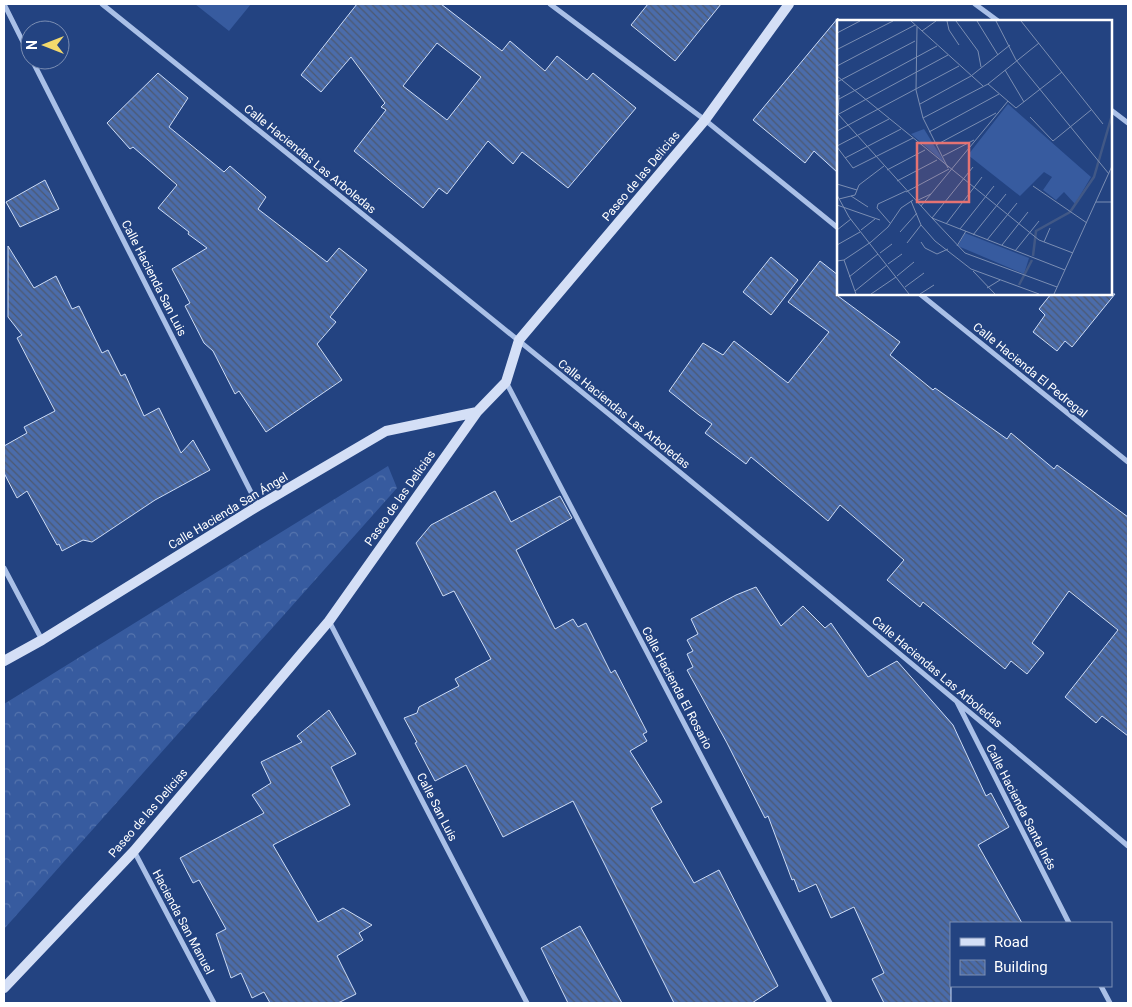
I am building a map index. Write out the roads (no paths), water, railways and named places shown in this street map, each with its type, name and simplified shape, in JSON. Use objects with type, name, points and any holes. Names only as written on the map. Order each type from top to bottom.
[{"type":"street","points":[[4,4],[20,36]]},
{"type":"street","name":"Calle Haciendas Las Arboledas","points":[[102,4],[519,340],[956,700],[1128,846]]},
{"type":"street","points":[[550,4],[705,120],[837,227]]},
{"type":"street","name":"Paseo de las Delicias","points":[[4,988],[134,851],[329,621],[477,412],[506,382],[519,340],[705,120],[789,4]]},
{"type":"street","points":[[975,4],[997,20]]},
{"type":"street","name":"Calle Hacienda San Luis","points":[[37,70],[258,506]]},
{"type":"street","points":[[1112,111],[1128,123]]},
{"type":"street","name":"Calle Hacienda El Pedregal","points":[[921,295],[1128,462]]},
{"type":"street","name":"Calle Hacienda El Rosario","points":[[506,382],[830,1003]]},
{"type":"street","name":"Calle Hacienda San Ángel","points":[[4,661],[42,640],[258,506],[386,431],[477,412]]},
{"type":"street","points":[[4,568],[42,640]]},
{"type":"street","name":"Calle San Luis","points":[[329,621],[527,1003]]},
{"type":"street","name":"Calle Hacienda Santa Inés","points":[[956,700],[1068,922]]},
{"type":"street","name":"Hacienda San Manuel","points":[[134,851],[214,1003]]},
{"type":"street","points":[[1102,987],[1110,1003]]}]
